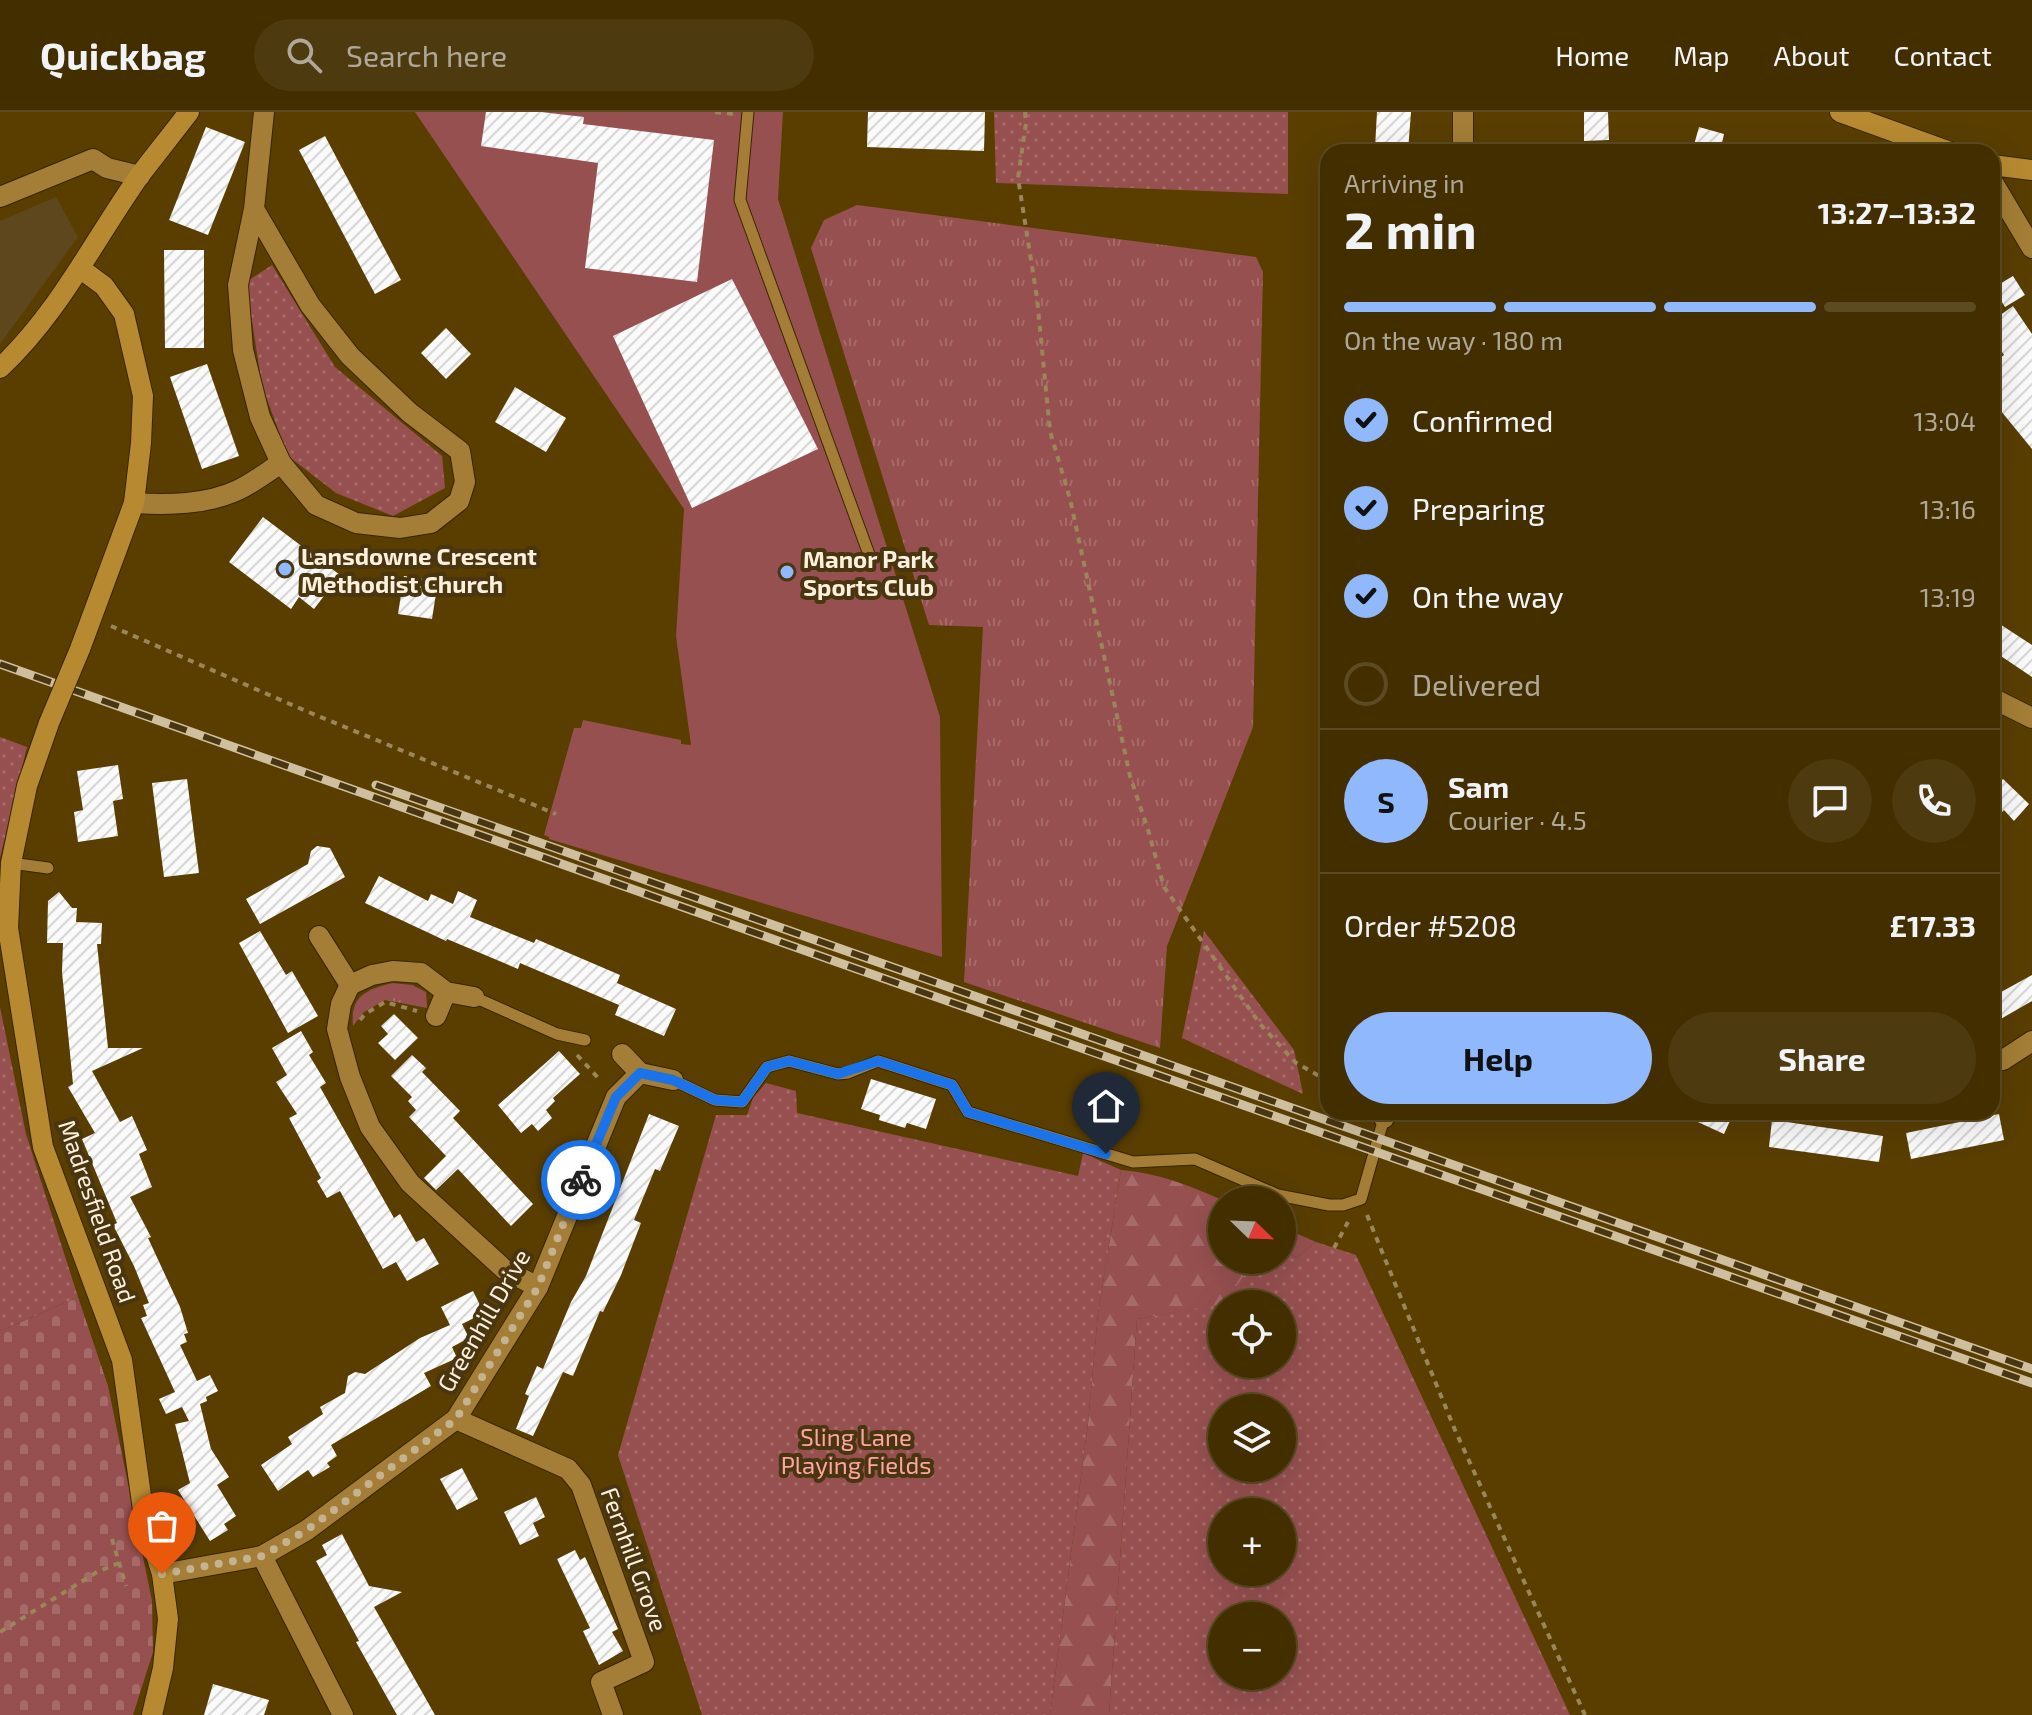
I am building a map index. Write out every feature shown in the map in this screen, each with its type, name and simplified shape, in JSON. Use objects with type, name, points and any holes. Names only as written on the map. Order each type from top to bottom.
[{"type":"street","points":[[0,368],[21,348],[81,269],[140,176],[189,112]]},
{"type":"street","points":[[254,209],[310,305],[350,356],[410,413],[460,451],[465,482],[459,501],[431,523],[400,528],[356,523],[316,505],[281,463],[260,417],[243,350],[238,285],[254,209],[264,112]]},
{"type":"street","points":[[1463,112],[1463,144]]},
{"type":"street","points":[[1840,112],[1928,144]]},
{"type":"street","points":[[0,197],[93,159],[107,168],[140,176]]},
{"type":"street","points":[[2000,166],[2032,170]]},
{"type":"street","points":[[2000,194],[2032,248]]},
{"type":"street","points":[[81,269],[104,286],[124,314],[143,396],[134,503],[91,615]]},
{"type":"street","points":[[134,503],[160,505],[201,501],[238,490],[281,463]]},
{"type":"street","name":"Madresfield Road","points":[[91,615],[27,786],[11,863],[8,928],[43,1147],[122,1360],[144,1517],[162,1574],[168,1619],[163,1668],[152,1715]]},
{"type":"street","points":[[2000,703],[2032,718]]},
{"type":"street","points":[[319,936],[350,985]]},
{"type":"street","points":[[474,997],[446,992],[421,973],[393,971],[372,975],[350,985],[341,1004],[337,1029],[350,1077],[370,1127],[410,1183],[505,1270],[538,1287]]},
{"type":"street","points":[[436,1016],[446,992]]},
{"type":"street","points":[[2000,1060],[2032,1041]]},
{"type":"street","points":[[622,1054],[640,1073],[673,1080]]},
{"type":"street","name":"Greenhill Drive","points":[[162,1574],[262,1556],[307,1530],[456,1419],[538,1287],[616,1097],[640,1073]]},
{"type":"street","name":"Fernhill Grove","points":[[456,1419],[568,1469],[581,1485],[644,1662],[601,1682],[613,1715]]},
{"type":"street","points":[[262,1556],[343,1715]]},
{"type":"lane","points":[[748,112],[740,200],[871,560]]},
{"type":"lane","points":[[11,863],[48,868]]},
{"type":"lane","points":[[474,997],[557,1034],[585,1040]]},
{"type":"lane","points":[[673,1080],[715,1100],[742,1102],[767,1067],[789,1061],[838,1074],[878,1061],[952,1085],[968,1112],[1133,1162],[1195,1159],[1278,1195],[1329,1205],[1355,1201],[1383,1120]]},
{"type":"path","points":[[1025,112],[1018,178],[1031,254],[1050,431],[1070,499],[1130,776],[1164,887],[1260,1024],[1295,1062],[1320,1076]]},
{"type":"path","points":[[91,615],[135,638],[556,814]]},
{"type":"path","points":[[341,1043],[365,1014],[385,1002],[436,1016]]},
{"type":"path","points":[[557,1034],[616,1097]]},
{"type":"path","points":[[1355,1201],[1585,1715]]},
{"type":"path","points":[[112,1539],[126,1586]]},
{"type":"path","points":[[0,1632],[97,1572],[119,1563]]},
{"type":"shaded area","points":[[56,197],[78,237],[0,344],[0,221]]},
{"type":"green space","name":"Manor Park Sports Club","points":[[415,112],[783,112],[778,199],[940,717],[942,957],[544,835],[574,728],[581,728],[583,720],[681,740],[681,744],[691,745],[676,636],[684,509]]},
{"type":"green space","points":[[994,112],[1288,112],[1288,194],[996,183]]},
{"type":"green space","points":[[857,205],[1256,257],[1263,272],[1253,727],[1167,946],[1160,1048],[964,982],[983,627],[929,625],[811,248],[824,220]]},
{"type":"green space","points":[[272,265],[335,367],[442,456],[445,488],[393,516],[336,493],[288,456],[262,386],[246,282]]},
{"type":"green space","points":[[0,737],[27,747],[0,858]]},
{"type":"green space","points":[[1204,931],[1294,1050],[1303,1094],[1182,1038]]},
{"type":"green space","points":[[392,983],[412,985],[426,992],[427,1008],[385,1000],[364,1012],[353,1026],[357,1001],[375,988]]},
{"type":"green space","points":[[0,1007],[26,1134],[78,1297],[0,1331]]},
{"type":"green space","name":"Sling Lane Playing Fields","points":[[766,1083],[796,1091],[797,1113],[1078,1176],[1083,1153],[1121,1170],[1098,1314],[1088,1423],[1050,1715],[702,1715],[618,1455],[716,1115],[747,1115],[753,1098]]},
{"type":"green space","points":[[1121,1170],[1173,1180],[1208,1194],[1208,1274],[1246,1274],[1235,1290],[1208,1290],[1208,1307],[1137,1319],[1109,1715],[1050,1715],[1088,1423],[1098,1314]]},
{"type":"green space","points":[[1296,1233],[1316,1242],[1297,1257]]},
{"type":"green space","points":[[1316,1242],[1356,1255],[1570,1715],[1109,1715],[1137,1319],[1208,1306],[1208,1378],[1296,1378],[1296,1290],[1234,1290],[1245,1274],[1296,1274],[1296,1257]]},
{"type":"green space","points":[[78,1297],[108,1386],[152,1601],[153,1652],[133,1715],[0,1715],[0,1331]]},
{"type":"building","points":[[486,112],[541,112],[584,117],[583,124],[714,140],[697,282],[585,268],[598,163],[481,146]]},
{"type":"building","points":[[868,112],[985,112],[984,151],[867,147]]},
{"type":"building","points":[[1377,112],[1411,112],[1409,144],[1375,144]]},
{"type":"building","points":[[1584,112],[1608,112],[1609,140],[1584,141]]},
{"type":"building","points":[[206,127],[245,142],[208,235],[169,220]]},
{"type":"building","points":[[1699,127],[1724,134],[1722,144],[1694,144]]},
{"type":"building","points":[[325,136],[401,280],[375,294],[299,150]]},
{"type":"building","points":[[164,250],[204,250],[204,348],[165,348]]},
{"type":"building","points":[[2013,276],[2025,295],[2005,307],[2000,299],[2000,284]]},
{"type":"building","points":[[732,279],[818,449],[692,508],[613,336]]},
{"type":"building","points":[[2013,306],[2032,334],[2032,449],[2000,410],[2000,358],[2004,355],[2000,349],[2000,315]]},
{"type":"building","points":[[446,328],[471,354],[446,379],[421,353]]},
{"type":"building","points":[[207,364],[239,456],[202,469],[170,377]]},
{"type":"building","points":[[515,387],[566,418],[546,452],[495,422]]},
{"type":"building","name":"Lansdowne Crescent Methodist Church","points":[[263,517],[340,575],[314,609],[299,597],[291,609],[229,562]]},
{"type":"building","points":[[404,576],[438,581],[432,619],[398,614]]},
{"type":"building","points":[[2000,624],[2032,645],[2032,677],[2000,655]]},
{"type":"building","points":[[118,765],[123,799],[113,801],[118,836],[78,842],[74,812],[83,810],[77,771]]},
{"type":"building","points":[[187,779],[199,873],[164,877],[152,783]]},
{"type":"building","points":[[2003,779],[2029,804],[2014,821],[2004,810],[2000,814],[2000,782]]},
{"type":"building","points":[[317,846],[330,848],[345,877],[260,924],[246,899],[308,864],[311,851]]},
{"type":"building","points":[[379,876],[428,901],[431,894],[453,904],[458,891],[477,900],[470,917],[534,943],[536,939],[620,975],[617,983],[676,1009],[664,1036],[615,1015],[619,1005],[520,963],[518,969],[446,941],[365,903]]},
{"type":"building","points":[[59,892],[72,908],[77,908],[76,922],[102,923],[101,944],[97,944],[108,1048],[143,1048],[92,1071],[120,1122],[132,1116],[147,1150],[139,1154],[152,1187],[130,1197],[151,1237],[148,1238],[180,1307],[188,1333],[184,1334],[187,1342],[180,1345],[197,1381],[210,1375],[218,1391],[200,1404],[211,1449],[229,1477],[217,1485],[236,1516],[224,1524],[228,1530],[210,1541],[178,1490],[190,1483],[175,1424],[189,1421],[182,1407],[166,1414],[159,1399],[175,1392],[141,1318],[147,1316],[143,1305],[149,1303],[113,1225],[117,1223],[82,1139],[95,1133],[68,1087],[73,1084],[62,972],[63,943],[47,943],[48,901]]},
{"type":"building","points":[[260,931],[286,975],[292,971],[318,1016],[288,1033],[239,943]]},
{"type":"building","points":[[2032,975],[2032,1001],[2000,1019],[2000,993]]},
{"type":"building","points":[[394,1014],[418,1038],[395,1060],[378,1043],[388,1034],[381,1026]]},
{"type":"building","points":[[301,1031],[313,1052],[309,1055],[326,1083],[320,1087],[394,1218],[400,1214],[416,1242],[424,1238],[439,1264],[407,1281],[396,1262],[383,1269],[340,1191],[327,1198],[317,1181],[321,1178],[289,1118],[297,1114],[276,1082],[287,1075],[272,1048]]},
{"type":"building","points":[[559,1051],[580,1074],[553,1098],[555,1101],[546,1110],[552,1118],[538,1131],[532,1124],[521,1133],[498,1105]]},
{"type":"building","points":[[412,1055],[426,1068],[422,1072],[460,1111],[453,1118],[533,1204],[511,1226],[458,1169],[436,1190],[424,1178],[446,1156],[409,1117],[416,1110],[408,1101],[412,1097],[391,1076]]},
{"type":"building","points":[[871,1079],[936,1099],[926,1129],[907,1123],[905,1128],[879,1120],[880,1115],[861,1109]]},
{"type":"building","points":[[649,1114],[679,1126],[660,1171],[655,1169],[634,1220],[641,1223],[621,1275],[603,1312],[600,1311],[573,1376],[563,1372],[533,1436],[516,1429],[529,1396],[525,1394],[537,1366],[543,1369],[571,1302],[586,1276]]},
{"type":"building","points":[[2000,1119],[2004,1140],[1911,1159],[1906,1133],[1970,1120]]},
{"type":"building","points":[[1693,1120],[1730,1120],[1724,1134]]},
{"type":"building","points":[[1772,1120],[1883,1136],[1879,1162],[1769,1147]]},
{"type":"building","points":[[473,1291],[484,1313],[462,1324],[469,1338],[452,1347],[457,1358],[424,1373],[431,1386],[331,1445],[337,1456],[327,1463],[330,1467],[313,1477],[308,1470],[278,1491],[261,1465],[292,1444],[288,1437],[323,1414],[320,1407],[345,1393],[348,1376],[355,1372],[365,1374],[420,1338],[450,1325],[441,1307]]},
{"type":"building","points":[[462,1468],[478,1499],[457,1510],[440,1479]]},
{"type":"building","points":[[536,1497],[545,1517],[533,1523],[539,1536],[520,1545],[504,1512]]},
{"type":"building","points":[[342,1534],[369,1586],[402,1592],[374,1607],[435,1715],[397,1715],[356,1642],[359,1641],[316,1561],[327,1555],[322,1545]]},
{"type":"building","points":[[575,1550],[580,1560],[585,1557],[618,1629],[612,1632],[623,1651],[599,1665],[583,1631],[590,1628],[557,1559]]},
{"type":"building","points":[[213,1684],[269,1700],[264,1715],[204,1715]]},
{"type":"railway","points":[[0,664],[2032,1383]]},
{"type":"railway","points":[[376,785],[1320,1118]]},
{"type":"railway","points":[[1326,1120],[2032,1369]]},
{"type":"way so far","points":[[162,1574],[262,1556],[307,1530],[456,1419],[538,1287],[581,1180]]},
{"type":"place","name":"Lansdowne Crescent Methodist Church","points":[[285,569]]},
{"type":"place","name":"Manor Park Sports Club","points":[[787,572]]},
{"type":"route","points":[[581,1180],[616,1097],[640,1073],[673,1080],[715,1100],[742,1102],[767,1067],[789,1061],[838,1074],[878,1061],[952,1085],[968,1112],[1106,1154]]}]
